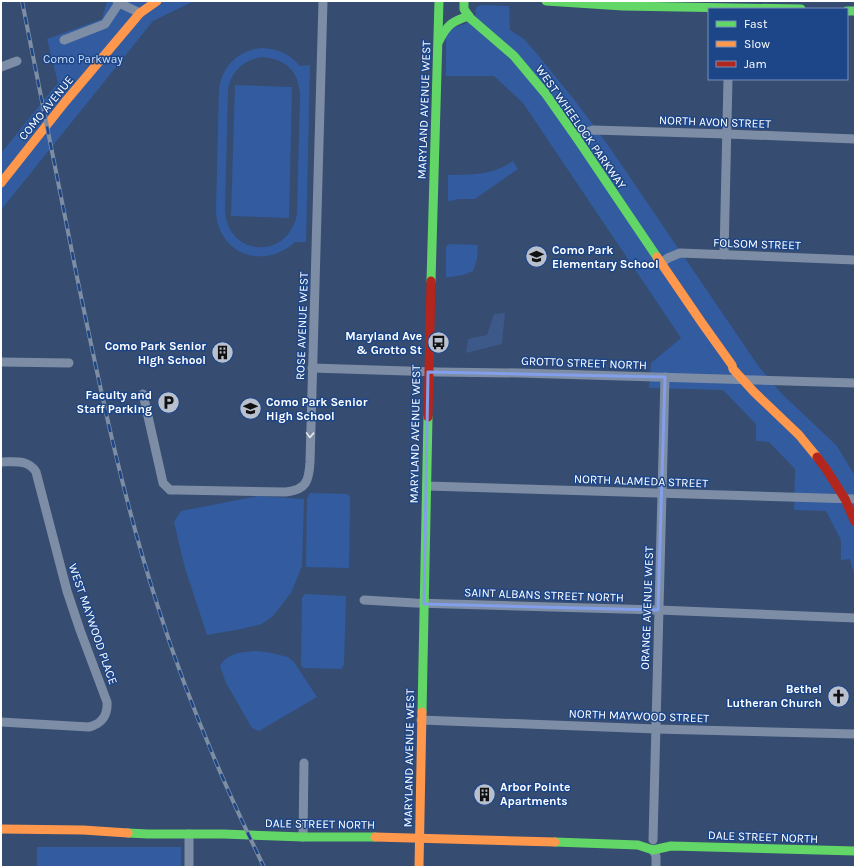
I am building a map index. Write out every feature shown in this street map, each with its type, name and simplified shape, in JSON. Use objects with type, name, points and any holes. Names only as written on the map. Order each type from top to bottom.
[{"type":"street","name":"COMO AVENUE","points":[[1,183],[65,102],[140,13],[157,1]]},
{"type":"street","name":"ROSE AVENUE WEST","points":[[143,394],[163,483],[170,490],[286,492],[295,491],[302,487],[307,480],[310,462],[323,1]]},
{"type":"street","name":"MARYLAND AVENUE WEST","points":[[419,867],[428,372],[439,1]]},
{"type":"street","name":"WEST WHEELOCK PARKWAY","points":[[464,1],[464,9],[470,18],[503,46],[520,63],[545,93],[670,277],[732,365],[733,369],[754,392],[804,440],[826,469],[845,499],[855,522]]},
{"type":"street","points":[[546,1],[778,8]]},
{"type":"street","points":[[64,40],[105,24],[118,2],[140,13]]},
{"type":"street","points":[[438,45],[445,28],[449,24],[453,21],[469,16]]},
{"type":"street","points":[[1,67],[17,60]]},
{"type":"street","points":[[724,255],[728,80]]},
{"type":"street","name":"NORTH AVON STREET","points":[[576,137],[593,130],[855,139]]},
{"type":"street","name":"FOLSOM STREET","points":[[661,263],[680,253],[855,260]]},
{"type":"street","points":[[1,362],[69,363]]},
{"type":"street","name":"GROTTO STREET NORTH","points":[[312,368],[855,383]]},
{"type":"street","name":"ORANGE AVENUE WEST","points":[[656,867],[656,856],[653,845],[664,377]]},
{"type":"street","name":"WEST MAYWOOD PLACE","points":[[1,462],[25,463],[32,467],[36,472],[67,592],[108,708],[104,718],[100,722],[90,727],[1,722]]},
{"type":"street","name":"NORTH ALAMEDA STREET","points":[[427,486],[855,499]]},
{"type":"street","name":"SAINT ALBANS STREET NORTH","points":[[364,600],[424,604],[658,610],[855,618]]},
{"type":"street","name":"NORTH MAYWOOD STREET","points":[[422,720],[656,729],[855,734]]},
{"type":"street","points":[[303,837],[304,763]]},
{"type":"street","name":"DALE STREET NORTH","points":[[1,829],[303,837],[384,837],[855,851]]},
{"type":"street","points":[[189,834],[189,867]]},
{"type":"highlighted area","points":[[428,372],[665,377],[658,610],[424,604]]},
{"type":"green space","name":"Como Parkway","points":[[107,1],[192,2],[153,21],[1,210],[1,153],[58,83],[47,39],[102,19]]},
{"type":"green space","points":[[477,6],[509,6],[510,30],[524,39],[538,55],[608,145],[759,367],[781,393],[837,446],[855,476],[855,579],[850,559],[841,560],[841,540],[826,511],[794,510],[795,469],[769,442],[756,441],[756,424],[723,390],[649,388],[651,363],[681,338],[523,103],[494,76],[446,76],[446,34],[450,28],[465,24],[476,14],[475,11]]},
{"type":"green space","points":[[261,48],[273,49],[283,52],[300,66],[310,65],[306,242],[295,242],[282,251],[269,255],[256,256],[244,253],[233,247],[224,238],[218,225],[216,210],[219,89],[221,80],[228,66],[233,61],[245,52]],"holes":[[[262,57],[284,63],[289,67],[299,85],[297,214],[291,229],[282,240],[271,246],[258,247],[246,244],[236,237],[228,226],[225,210],[228,90],[235,72],[244,64]]]},
{"type":"green space","points":[[235,85],[292,87],[289,218],[231,216]]},
{"type":"green space","points":[[513,161],[518,169],[475,199],[457,199],[448,201],[448,175],[489,172],[505,166]]},
{"type":"green space","points":[[449,244],[478,245],[477,259],[473,271],[460,276],[446,277],[446,247]]},
{"type":"green space","points":[[310,493],[348,494],[350,498],[349,568],[306,567],[307,499]]},
{"type":"green space","points":[[258,496],[304,499],[302,566],[291,593],[273,616],[262,624],[207,635],[185,568],[174,522],[181,511]]},
{"type":"green space","points":[[305,594],[346,596],[344,665],[341,669],[303,668],[301,665],[302,598]]},
{"type":"green space","points":[[255,651],[288,657],[294,662],[317,697],[259,731],[252,728],[226,683],[220,666],[227,658],[235,654]]},
{"type":"green space","points":[[37,847],[181,847],[181,867],[37,867]]},
{"type":"shaded area","points":[[505,313],[502,344],[466,353],[468,339],[487,335],[494,314]]},
{"type":"railway","points":[[22,1],[94,360],[123,484],[145,566],[169,640],[206,739],[264,867]]},
{"type":"traffic: fast","points":[[431,281],[439,1]]},
{"type":"traffic: fast","points":[[464,1],[464,9],[470,18],[514,56],[545,93],[657,257]]},
{"type":"traffic: fast","points":[[546,1],[623,6],[742,8]]},
{"type":"traffic: fast","points":[[848,11],[855,11]]},
{"type":"traffic: fast","points":[[439,41],[451,24],[469,16]]},
{"type":"traffic: fast","points":[[422,712],[428,417]]},
{"type":"traffic: fast","points":[[128,833],[375,837]]},
{"type":"traffic: fast","points":[[555,842],[638,845],[653,850],[671,846],[855,851]]},
{"type":"traffic: slow","points":[[1,183],[65,102],[140,13],[157,1]]},
{"type":"traffic: slow","points":[[657,257],[732,365],[733,369],[754,392],[799,435],[817,457]]},
{"type":"traffic: slow","points":[[419,867],[422,712]]},
{"type":"traffic: slow","points":[[1,829],[83,830],[128,833]]},
{"type":"traffic: slow","points":[[375,837],[555,842]]},
{"type":"traffic: jam","points":[[428,417],[431,281]]},
{"type":"traffic: jam","points":[[817,457],[845,499],[855,522]]},
{"type":"place","name":"Como Park Elementary School","points":[[536,257]]},
{"type":"place","name":"Maryland Ave & Grotto St","points":[[438,343]]},
{"type":"place","name":"Como Park Senior HIgh School","points":[[222,353]]},
{"type":"place","name":"Faculty and Staff Parking","points":[[168,402]]},
{"type":"place","name":"Como Park Senior High School","points":[[251,409]]},
{"type":"place","name":"Bethel Lutheran Church","points":[[838,696]]},
{"type":"place","name":"Arbor Pointe Apartments","points":[[485,794]]}]
